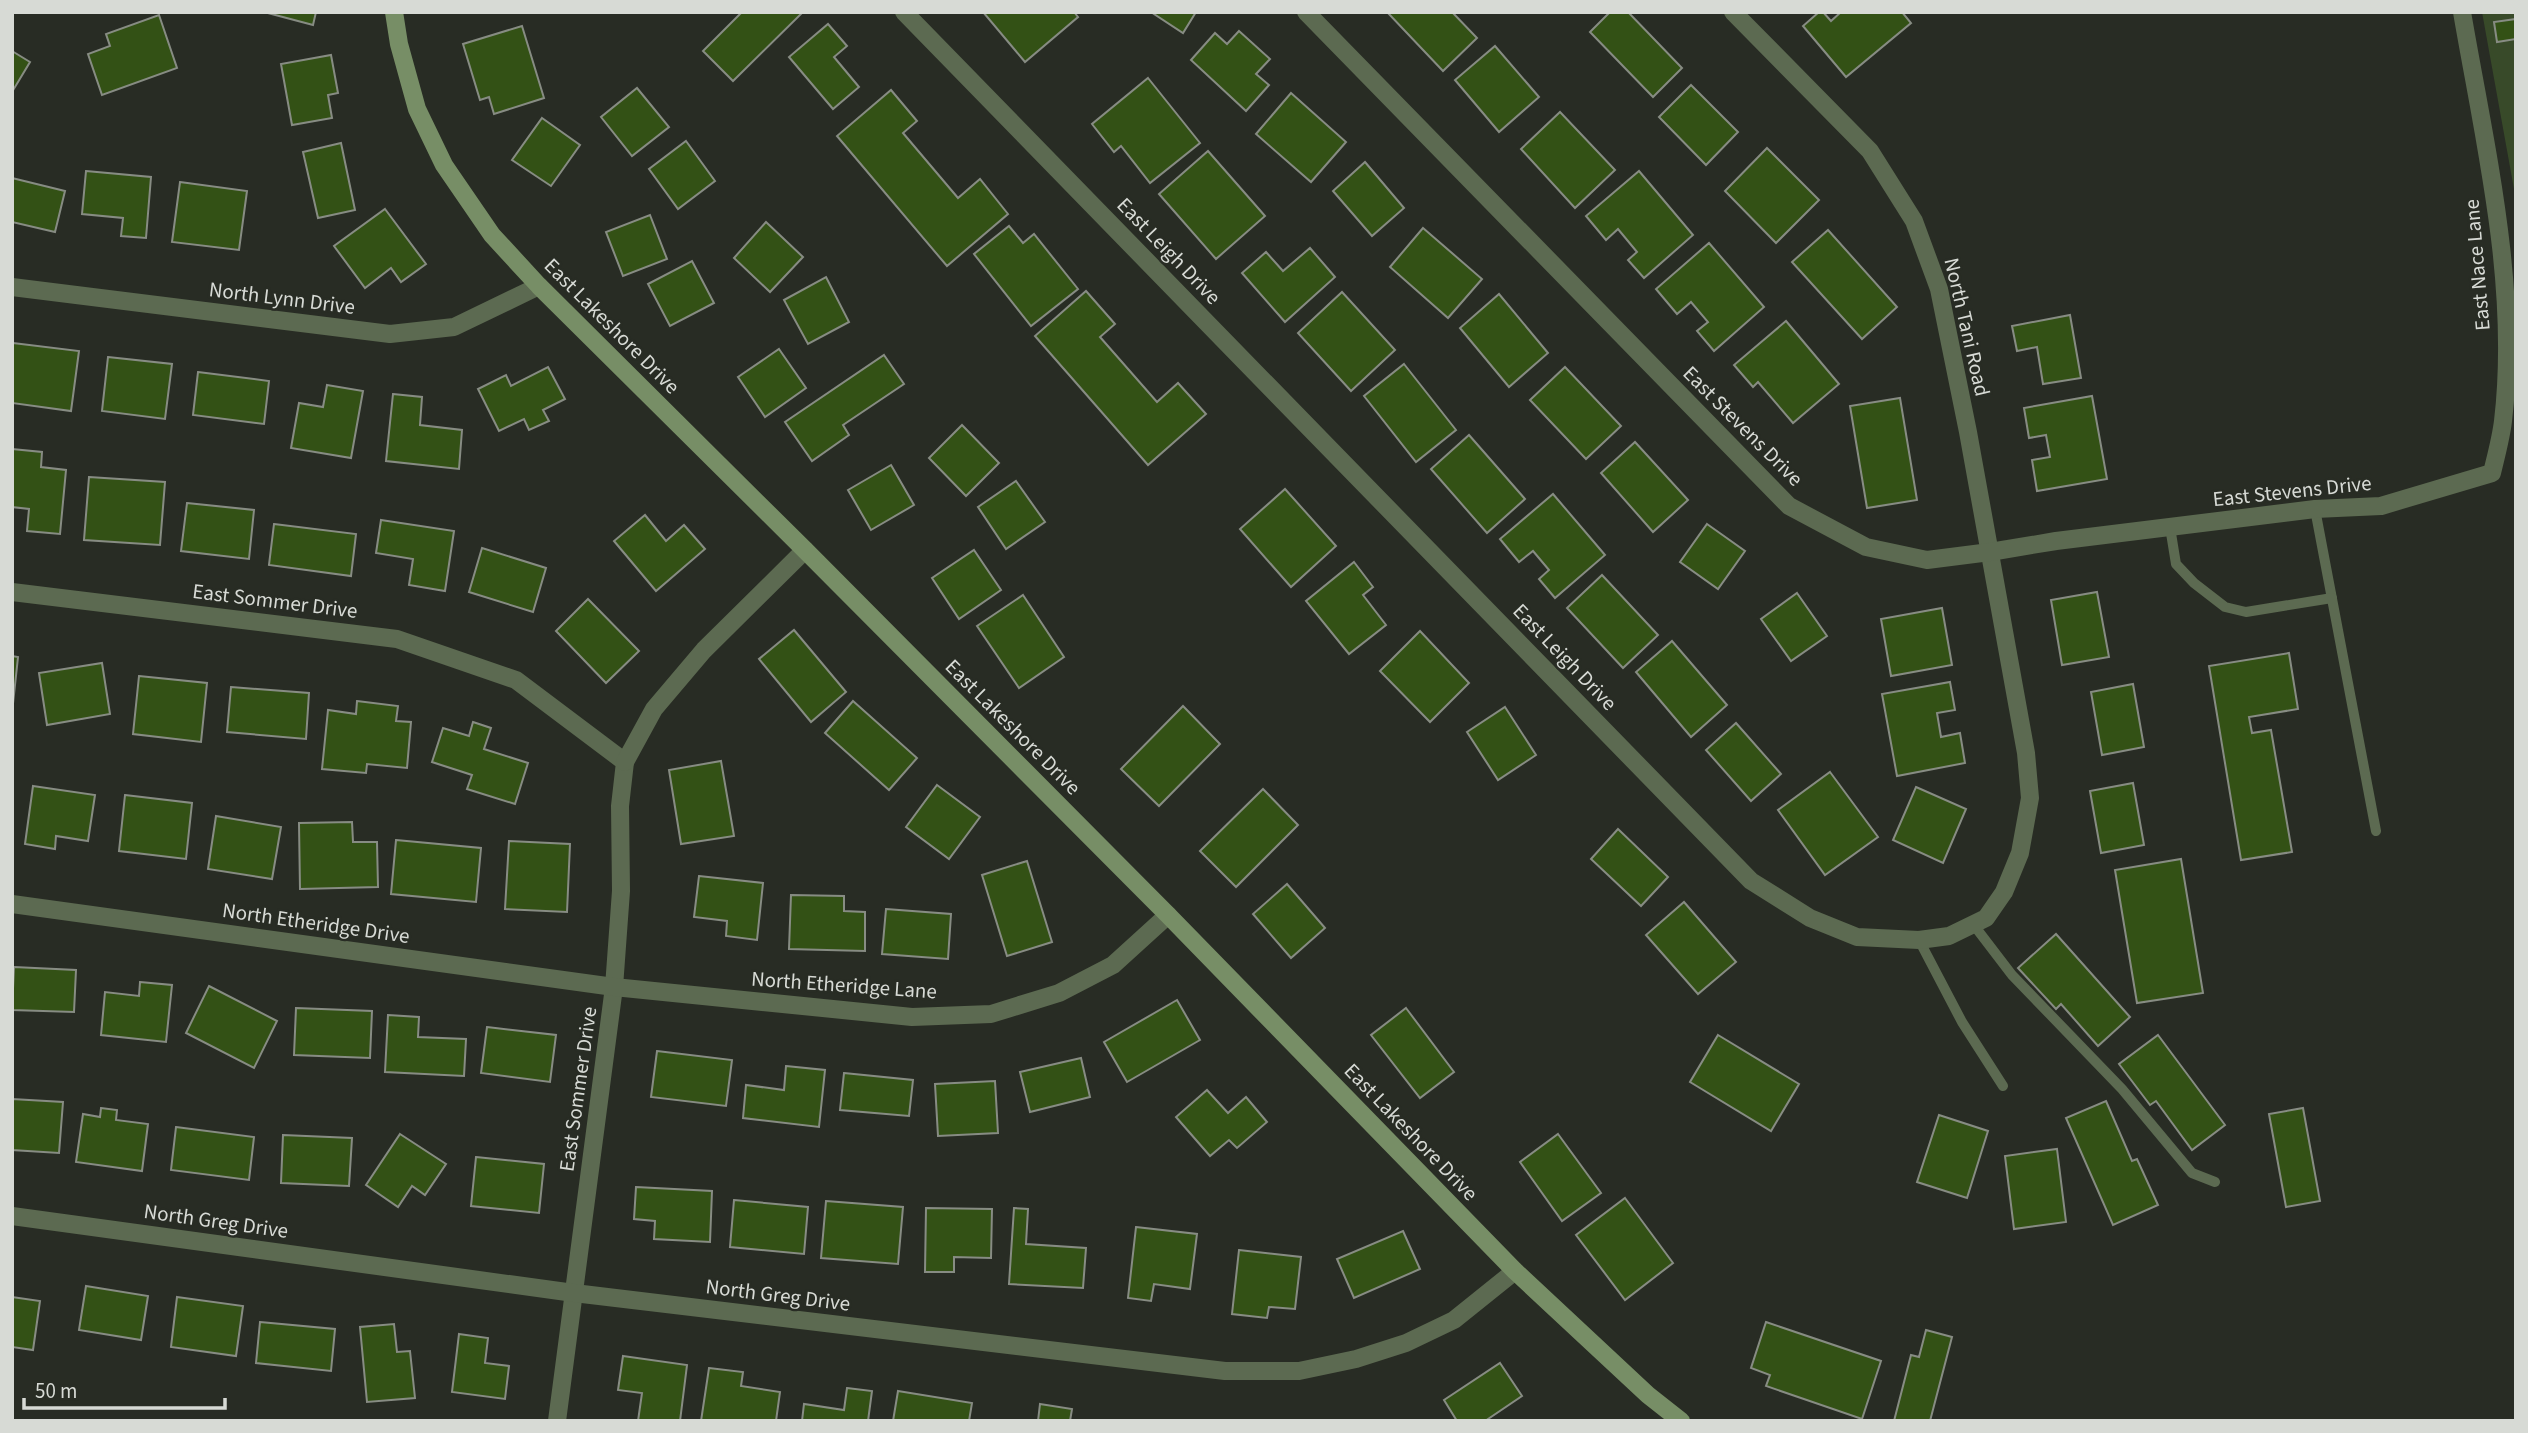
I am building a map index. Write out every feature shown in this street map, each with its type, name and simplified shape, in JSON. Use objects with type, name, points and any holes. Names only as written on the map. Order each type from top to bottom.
[{"type":"main road","name":"East Lakeshore Drive","points":[[394,12],[398,44],[417,109],[444,165],[492,235],[539,286],[1168,915],[1515,1271],[1648,1395],[1681,1421]]},
{"type":"street","name":"East Leigh Drive","points":[[904,12],[1751,881],[1810,918],[1857,937],[1919,940],[1949,936],[1986,918],[2004,892],[2020,853],[2030,798],[2026,753],[1990,552]]},
{"type":"street","name":"East Stevens Drive","points":[[1306,12],[1789,506],[1866,547],[1927,559],[2315,509],[2381,506],[2492,473]]},
{"type":"street","name":"North Tani Road","points":[[1733,12],[1870,151],[1914,220],[1939,289],[1990,552]]},
{"type":"street","name":"East Nace Lane","points":[[2462,12],[2502,240],[2506,349],[2503,422],[2492,473]]},
{"type":"street","name":"North Lynn Drive","points":[[12,287],[390,334],[454,327],[539,286]]},
{"type":"street","name":"East Sommer Drive","points":[[558,1421],[614,987],[621,891],[620,806],[625,762],[654,709],[695,660],[805,550]]},
{"type":"street","name":"East Sommer Drive","points":[[12,592],[397,639],[516,680],[625,762]]},
{"type":"street","name":"North Etheridge Drive","points":[[12,904],[614,987]]},
{"type":"street","name":"North Etheridge Lane","points":[[614,987],[912,1017],[991,1014],[1059,993],[1113,965],[1168,915]]},
{"type":"street","name":"North Greg Drive","points":[[12,1216],[574,1293],[1225,1371],[1299,1371],[1356,1359],[1406,1343],[1454,1320],[1515,1271]]},
{"type":"lane","points":[[2315,509],[2376,831]]},
{"type":"lane","points":[[2170,527],[2176,564],[2194,583],[2225,607],[2246,612],[2332,598]]},
{"type":"lane","points":[[1973,924],[2012,975],[2122,1089],[2192,1173],[2215,1182]]},
{"type":"lane","points":[[1919,940],[1962,1021],[2003,1086]]},
{"type":"green space","points":[[2482,12],[2516,12],[2516,203],[2514,189]]},
{"type":"building","points":[[264,12],[316,12],[313,25]]},
{"type":"building","points":[[742,12],[803,12],[733,81],[703,51]]},
{"type":"building","points":[[983,12],[1074,12],[1078,17],[1025,62]]},
{"type":"building","points":[[1151,12],[1196,12],[1183,33]]},
{"type":"building","points":[[1387,12],[1452,12],[1477,38],[1443,71]]},
{"type":"building","points":[[1610,12],[1628,12],[1682,68],[1653,97],[1590,32]]},
{"type":"building","points":[[1819,12],[1823,12],[1831,21],[1841,12],[1902,12],[1911,23],[1846,77],[1803,26]]},
{"type":"building","points":[[159,15],[177,68],[102,95],[88,54],[110,46],[106,34]]},
{"type":"building","points":[[2516,19],[2516,39],[2497,42],[2494,22]]},
{"type":"building","points":[[828,24],[847,46],[834,57],[859,87],[833,109],[789,57]]},
{"type":"building","points":[[522,26],[544,98],[494,114],[489,97],[480,100],[463,44]]},
{"type":"building","points":[[1239,31],[1270,59],[1256,74],[1269,85],[1246,111],[1191,60],[1215,33],[1227,44]]},
{"type":"building","points":[[1495,46],[1539,97],[1499,132],[1455,80]]},
{"type":"building","points":[[12,51],[30,62],[12,92]]},
{"type":"building","points":[[331,55],[338,93],[328,95],[332,118],[292,125],[281,64]]},
{"type":"building","points":[[1148,78],[1200,143],[1150,183],[1121,146],[1114,152],[1092,124]]},
{"type":"building","points":[[1691,85],[1738,132],[1706,165],[1659,117]]},
{"type":"building","points":[[637,88],[669,127],[632,156],[601,117]]},
{"type":"building","points":[[891,90],[917,121],[903,133],[958,198],[980,179],[1008,214],[947,266],[837,136]]},
{"type":"building","points":[[1291,93],[1346,142],[1311,182],[1256,134]]},
{"type":"building","points":[[1560,112],[1615,170],[1575,208],[1521,149]]},
{"type":"building","points":[[542,118],[580,145],[551,186],[512,160]]},
{"type":"building","points":[[686,141],[715,181],[678,209],[649,169]]},
{"type":"building","points":[[341,143],[355,210],[318,218],[303,152]]},
{"type":"building","points":[[1767,148],[1819,200],[1776,243],[1725,191]]},
{"type":"building","points":[[1208,151],[1265,216],[1216,259],[1159,194]]},
{"type":"building","points":[[1365,162],[1404,208],[1372,236],[1333,191]]},
{"type":"building","points":[[86,171],[151,177],[146,238],[121,236],[123,218],[82,214]]},
{"type":"building","points":[[1639,171],[1693,235],[1644,278],[1628,260],[1637,252],[1618,229],[1606,240],[1586,216]]},
{"type":"building","points":[[12,178],[65,191],[55,232],[12,222]]},
{"type":"building","points":[[180,182],[247,191],[239,250],[172,242]]},
{"type":"building","points":[[385,209],[426,264],[401,282],[391,268],[365,288],[334,246]]},
{"type":"building","points":[[650,215],[667,259],[623,276],[606,232]]},
{"type":"building","points":[[766,222],[803,257],[770,292],[734,258]]},
{"type":"building","points":[[1009,226],[1023,243],[1034,234],[1078,289],[1031,326],[974,254]]},
{"type":"building","points":[[1423,228],[1482,279],[1448,318],[1390,267]]},
{"type":"building","points":[[1828,230],[1897,307],[1862,339],[1792,262]]},
{"type":"building","points":[[1709,243],[1764,307],[1714,351],[1697,331],[1708,322],[1691,302],[1677,314],[1656,289]]},
{"type":"building","points":[[1310,248],[1335,277],[1285,322],[1242,273],[1266,252],[1283,271]]},
{"type":"building","points":[[692,261],[714,303],[670,326],[648,284]]},
{"type":"building","points":[[826,277],[849,322],[808,344],[784,300]]},
{"type":"building","points":[[1086,291],[1115,324],[1100,337],[1157,402],[1178,383],[1206,414],[1148,465],[1035,336]]},
{"type":"building","points":[[1342,292],[1395,350],[1351,391],[1298,333]]},
{"type":"building","points":[[1499,294],[1548,353],[1509,387],[1460,328]]},
{"type":"building","points":[[2070,315],[2081,378],[2043,384],[2037,347],[2017,351],[2012,326]]},
{"type":"building","points":[[1786,321],[1839,384],[1793,423],[1758,382],[1753,387],[1734,365]]},
{"type":"building","points":[[13,343],[79,351],[71,411],[12,403]]},
{"type":"building","points":[[779,349],[806,388],[765,417],[738,377]]},
{"type":"building","points":[[884,355],[904,384],[843,425],[849,435],[812,461],[785,422]]},
{"type":"building","points":[[108,357],[172,364],[165,419],[102,411]]},
{"type":"building","points":[[1404,364],[1456,430],[1416,462],[1364,396]]},
{"type":"building","points":[[548,367],[565,399],[543,410],[549,421],[529,430],[524,419],[499,431],[478,389],[506,375],[511,386]]},
{"type":"building","points":[[1565,367],[1621,426],[1586,459],[1530,400]]},
{"type":"building","points":[[198,372],[269,381],[264,424],[193,415]]},
{"type":"building","points":[[327,385],[363,391],[351,458],[291,448],[299,403],[323,407]]},
{"type":"building","points":[[393,394],[422,397],[420,425],[462,430],[459,469],[386,461]]},
{"type":"building","points":[[2092,396],[2107,479],[2037,491],[2032,460],[2050,457],[2046,435],[2029,438],[2024,408]]},
{"type":"building","points":[[1900,398],[1917,500],[1867,508],[1850,406]]},
{"type":"building","points":[[962,425],[999,463],[966,496],[929,458]]},
{"type":"building","points":[[1469,435],[1525,499],[1487,533],[1431,469]]},
{"type":"building","points":[[1635,442],[1688,500],[1653,532],[1601,473]]},
{"type":"building","points":[[12,449],[42,452],[41,467],[66,470],[60,534],[27,531],[29,509],[12,507]]},
{"type":"building","points":[[891,465],[914,505],[871,530],[848,490]]},
{"type":"building","points":[[89,477],[165,482],[160,545],[84,540]]},
{"type":"building","points":[[1016,481],[1045,522],[1006,549],[978,507]]},
{"type":"building","points":[[1285,489],[1336,546],[1291,587],[1240,529]]},
{"type":"building","points":[[1553,494],[1605,555],[1555,598],[1539,579],[1549,570],[1533,551],[1519,562],[1500,539]]},
{"type":"building","points":[[187,503],[254,510],[249,559],[181,551]]},
{"type":"building","points":[[645,515],[666,541],[684,525],[705,549],[656,591],[614,541]]},
{"type":"building","points":[[381,520],[454,531],[445,591],[409,585],[413,559],[376,553]]},
{"type":"building","points":[[274,524],[356,534],[351,576],[269,565]]},
{"type":"building","points":[[1707,524],[1745,551],[1718,589],[1680,562]]},
{"type":"building","points":[[482,548],[546,568],[533,612],[469,592]]},
{"type":"building","points":[[974,550],[1001,590],[959,619],[932,578]]},
{"type":"building","points":[[1354,562],[1373,587],[1363,595],[1386,625],[1349,654],[1306,601]]},
{"type":"building","points":[[1602,575],[1658,635],[1623,668],[1567,608]]},
{"type":"building","points":[[2097,592],[2109,657],[2062,665],[2051,600]]},
{"type":"building","points":[[1797,593],[1827,636],[1791,661],[1761,619]]},
{"type":"building","points":[[1023,595],[1064,657],[1019,688],[977,626]]},
{"type":"building","points":[[588,599],[639,651],[606,683],[556,631]]},
{"type":"building","points":[[1942,608],[1952,665],[1891,676],[1881,619]]},
{"type":"building","points":[[794,630],[846,692],[811,722],[759,659]]},
{"type":"building","points":[[1420,631],[1469,683],[1430,722],[1380,671]]},
{"type":"building","points":[[1672,641],[1727,705],[1691,737],[1636,672]]},
{"type":"building","points":[[2289,653],[2298,709],[2249,717],[2252,733],[2271,730],[2292,852],[2241,860],[2209,666]]},
{"type":"building","points":[[12,656],[18,657],[12,713]]},
{"type":"building","points":[[102,663],[110,714],[47,725],[39,673]]},
{"type":"building","points":[[139,676],[207,683],[201,742],[133,734]]},
{"type":"building","points":[[1950,682],[1955,710],[1937,713],[1941,737],[1960,733],[1965,763],[1897,776],[1882,694]]},
{"type":"building","points":[[2133,684],[2144,747],[2102,755],[2091,692]]},
{"type":"building","points":[[231,687],[309,693],[306,739],[227,732]]},
{"type":"building","points":[[357,701],[398,706],[396,721],[411,722],[407,768],[367,764],[366,773],[322,769],[328,710],[356,714]]},
{"type":"building","points":[[853,701],[917,758],[889,790],[825,733]]},
{"type":"building","points":[[1183,706],[1220,744],[1159,806],[1121,769]]},
{"type":"building","points":[[1505,707],[1536,755],[1498,780],[1467,732]]},
{"type":"building","points":[[473,722],[491,728],[484,749],[528,763],[515,804],[467,789],[472,775],[432,762],[443,728],[469,736]]},
{"type":"building","points":[[1736,723],[1781,774],[1751,801],[1706,750]]},
{"type":"building","points":[[721,761],[734,836],[681,844],[669,770]]},
{"type":"building","points":[[1830,772],[1878,837],[1825,875],[1778,810]]},
{"type":"building","points":[[2133,783],[2144,845],[2101,853],[2090,791]]},
{"type":"building","points":[[937,785],[980,817],[949,859],[906,827]]},
{"type":"building","points":[[33,786],[95,795],[88,841],[56,836],[55,849],[25,844]]},
{"type":"building","points":[[1916,787],[1966,809],[1943,863],[1893,840]]},
{"type":"building","points":[[1263,789],[1298,825],[1236,887],[1200,851]]},
{"type":"building","points":[[125,795],[192,803],[186,859],[119,851]]},
{"type":"building","points":[[216,816],[281,827],[272,879],[208,869]]},
{"type":"building","points":[[352,822],[353,842],[377,842],[378,887],[300,889],[299,823]]},
{"type":"building","points":[[1618,829],[1668,877],[1641,906],[1591,859]]},
{"type":"building","points":[[396,840],[481,848],[476,902],[391,894]]},
{"type":"building","points":[[509,841],[570,844],[567,912],[505,909]]},
{"type":"building","points":[[2181,859],[2203,993],[2137,1003],[2115,870]]},
{"type":"building","points":[[1027,861],[1052,942],[1007,956],[982,875]]},
{"type":"building","points":[[699,876],[763,883],[757,940],[726,936],[727,921],[694,917]]},
{"type":"building","points":[[1287,884],[1325,928],[1291,958],[1253,914]]},
{"type":"building","points":[[791,895],[844,896],[844,911],[865,912],[865,951],[789,949]]},
{"type":"building","points":[[1684,902],[1736,962],[1698,994],[1646,935]]},
{"type":"building","points":[[886,909],[951,914],[948,959],[882,954]]},
{"type":"building","points":[[2056,934],[2130,1017],[2098,1046],[2061,1004],[2056,1009],[2018,968]]},
{"type":"building","points":[[14,967],[76,970],[74,1012],[12,1010]]},
{"type":"building","points":[[140,982],[172,985],[166,1042],[101,1035],[105,992],[139,996]]},
{"type":"building","points":[[209,986],[277,1021],[254,1068],[186,1033]]},
{"type":"building","points":[[1177,1000],[1200,1040],[1127,1082],[1104,1042]]},
{"type":"building","points":[[296,1008],[372,1011],[370,1058],[294,1055]]},
{"type":"building","points":[[1406,1008],[1454,1072],[1420,1098],[1371,1035]]},
{"type":"building","points":[[388,1015],[419,1017],[418,1037],[466,1039],[464,1076],[385,1072]]},
{"type":"building","points":[[487,1027],[556,1035],[550,1082],[481,1073]]},
{"type":"building","points":[[1718,1035],[1799,1084],[1771,1131],[1690,1082]]},
{"type":"building","points":[[2158,1035],[2225,1125],[2192,1150],[2156,1101],[2150,1105],[2119,1064]]},
{"type":"building","points":[[657,1051],[732,1060],[726,1106],[651,1097]]},
{"type":"building","points":[[1081,1058],[1090,1097],[1030,1112],[1020,1072]]},
{"type":"building","points":[[786,1066],[825,1070],[819,1127],[743,1118],[746,1085],[784,1090]]},
{"type":"building","points":[[844,1073],[913,1080],[909,1116],[840,1110]]},
{"type":"building","points":[[995,1081],[998,1133],[938,1136],[935,1084]]},
{"type":"building","points":[[1207,1090],[1228,1113],[1246,1097],[1267,1122],[1237,1148],[1229,1140],[1210,1156],[1176,1117]]},
{"type":"building","points":[[12,1099],[63,1102],[59,1153],[12,1150]]},
{"type":"building","points":[[2106,1101],[2132,1161],[2137,1159],[2158,1205],[2113,1225],[2066,1118]]},
{"type":"building","points":[[101,1108],[117,1110],[116,1120],[148,1124],[142,1171],[76,1162],[83,1114],[100,1117]]},
{"type":"building","points":[[2303,1108],[2320,1201],[2286,1207],[2269,1114]]},
{"type":"building","points":[[1939,1115],[1988,1131],[1967,1198],[1917,1182]]},
{"type":"building","points":[[176,1127],[254,1137],[249,1180],[171,1170]]},
{"type":"building","points":[[400,1134],[446,1164],[425,1195],[412,1186],[398,1207],[366,1185]]},
{"type":"building","points":[[1558,1134],[1601,1193],[1562,1221],[1520,1162]]},
{"type":"building","points":[[283,1135],[352,1138],[349,1186],[281,1183]]},
{"type":"building","points":[[2057,1149],[2066,1222],[2014,1229],[2005,1156]]},
{"type":"building","points":[[476,1157],[544,1164],[539,1213],[471,1206]]},
{"type":"building","points":[[636,1187],[712,1191],[710,1242],[654,1239],[655,1221],[634,1219]]},
{"type":"building","points":[[1625,1198],[1673,1263],[1625,1300],[1576,1235]]},
{"type":"building","points":[[734,1200],[808,1207],[804,1254],[730,1247]]},
{"type":"building","points":[[826,1201],[903,1207],[898,1264],[821,1258]]},
{"type":"building","points":[[926,1208],[992,1209],[991,1258],[954,1257],[954,1272],[925,1272]]},
{"type":"building","points":[[1014,1208],[1028,1209],[1026,1244],[1086,1248],[1083,1288],[1009,1284]]},
{"type":"building","points":[[1136,1227],[1197,1234],[1190,1289],[1154,1284],[1151,1301],[1128,1298]]},
{"type":"building","points":[[1403,1231],[1420,1269],[1354,1298],[1337,1259]]},
{"type":"building","points":[[1239,1250],[1301,1257],[1295,1309],[1269,1307],[1267,1318],[1232,1314]]},
{"type":"building","points":[[86,1286],[148,1296],[141,1340],[79,1330]]},
{"type":"building","points":[[12,1297],[40,1301],[33,1350],[12,1347]]},
{"type":"building","points":[[177,1297],[243,1306],[236,1356],[171,1347]]},
{"type":"building","points":[[260,1322],[335,1329],[331,1371],[256,1363]]},
{"type":"building","points":[[1766,1322],[1881,1361],[1862,1419],[1766,1386],[1770,1375],[1751,1368]]},
{"type":"building","points":[[394,1324],[397,1352],[410,1351],[415,1398],[367,1402],[360,1327]]},
{"type":"building","points":[[1926,1330],[1952,1337],[1930,1421],[1894,1421],[1911,1355],[1919,1357]]},
{"type":"building","points":[[459,1334],[488,1338],[485,1363],[509,1366],[505,1399],[452,1392]]},
{"type":"building","points":[[623,1356],[687,1365],[680,1421],[638,1421],[642,1393],[618,1390]]},
{"type":"building","points":[[1500,1363],[1522,1396],[1485,1421],[1457,1421],[1444,1400]]},
{"type":"building","points":[[709,1368],[743,1372],[741,1386],[780,1392],[776,1421],[701,1421]]},
{"type":"building","points":[[847,1388],[872,1391],[868,1421],[802,1421],[804,1404],[844,1410]]},
{"type":"building","points":[[898,1391],[972,1403],[969,1421],[893,1421]]},
{"type":"building","points":[[1040,1404],[1072,1409],[1070,1421],[1038,1421]]}]
